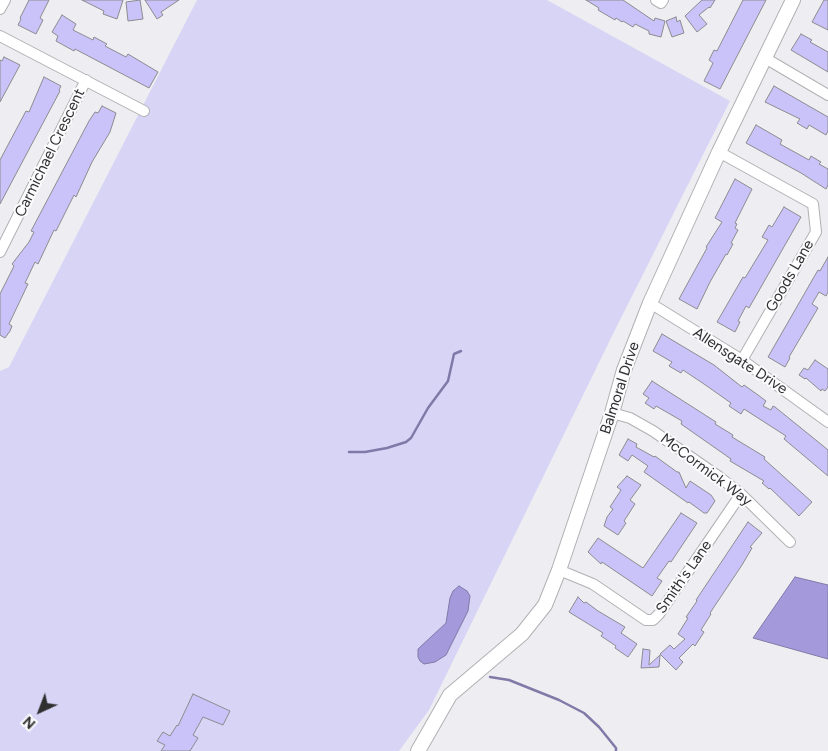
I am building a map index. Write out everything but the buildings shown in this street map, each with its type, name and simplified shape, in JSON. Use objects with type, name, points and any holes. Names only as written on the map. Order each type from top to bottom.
[{"type":"street","points":[[0,9],[5,0]]},
{"type":"street","points":[[656,0],[661,3],[663,0]]},
{"type":"street","name":"Balmoral Drive","points":[[418,751],[450,695],[522,634],[545,605],[560,570],[612,413],[624,370],[650,303],[719,152],[793,0]]},
{"type":"street","points":[[0,36],[144,111]]},
{"type":"street","points":[[765,58],[828,95]]},
{"type":"street","name":"Carmichael Crescent","points":[[0,252],[86,80]]},
{"type":"street","name":"Goods Lane","points":[[719,152],[812,204],[816,232],[742,360]]},
{"type":"street","name":"Allensgate Drive","points":[[650,303],[742,360],[828,422]]},
{"type":"street","name":"McCormick Way","points":[[612,413],[630,418],[653,431],[741,494],[790,542]]},
{"type":"street","name":"Smith's Lane","points":[[560,570],[593,584],[646,620],[653,620],[660,614],[741,494]]},
{"type":"shaded area","points":[[197,0],[547,0],[730,101],[612,336],[429,710],[399,751],[0,751],[0,371],[9,367]]},
{"type":"shaded area","points":[[795,577],[828,585],[828,659],[753,638]]},
{"type":"shaded area","points":[[459,586],[467,591],[470,596],[468,611],[446,655],[435,662],[424,664],[418,657],[418,649],[446,623],[450,598],[453,591]]},
{"type":"waterway","points":[[349,452],[365,452],[387,448],[406,442],[411,438],[428,408],[448,381],[454,354],[461,351]]},
{"type":"waterway","points":[[490,677],[509,680],[559,700],[584,713],[599,727],[616,748],[616,751]]}]
